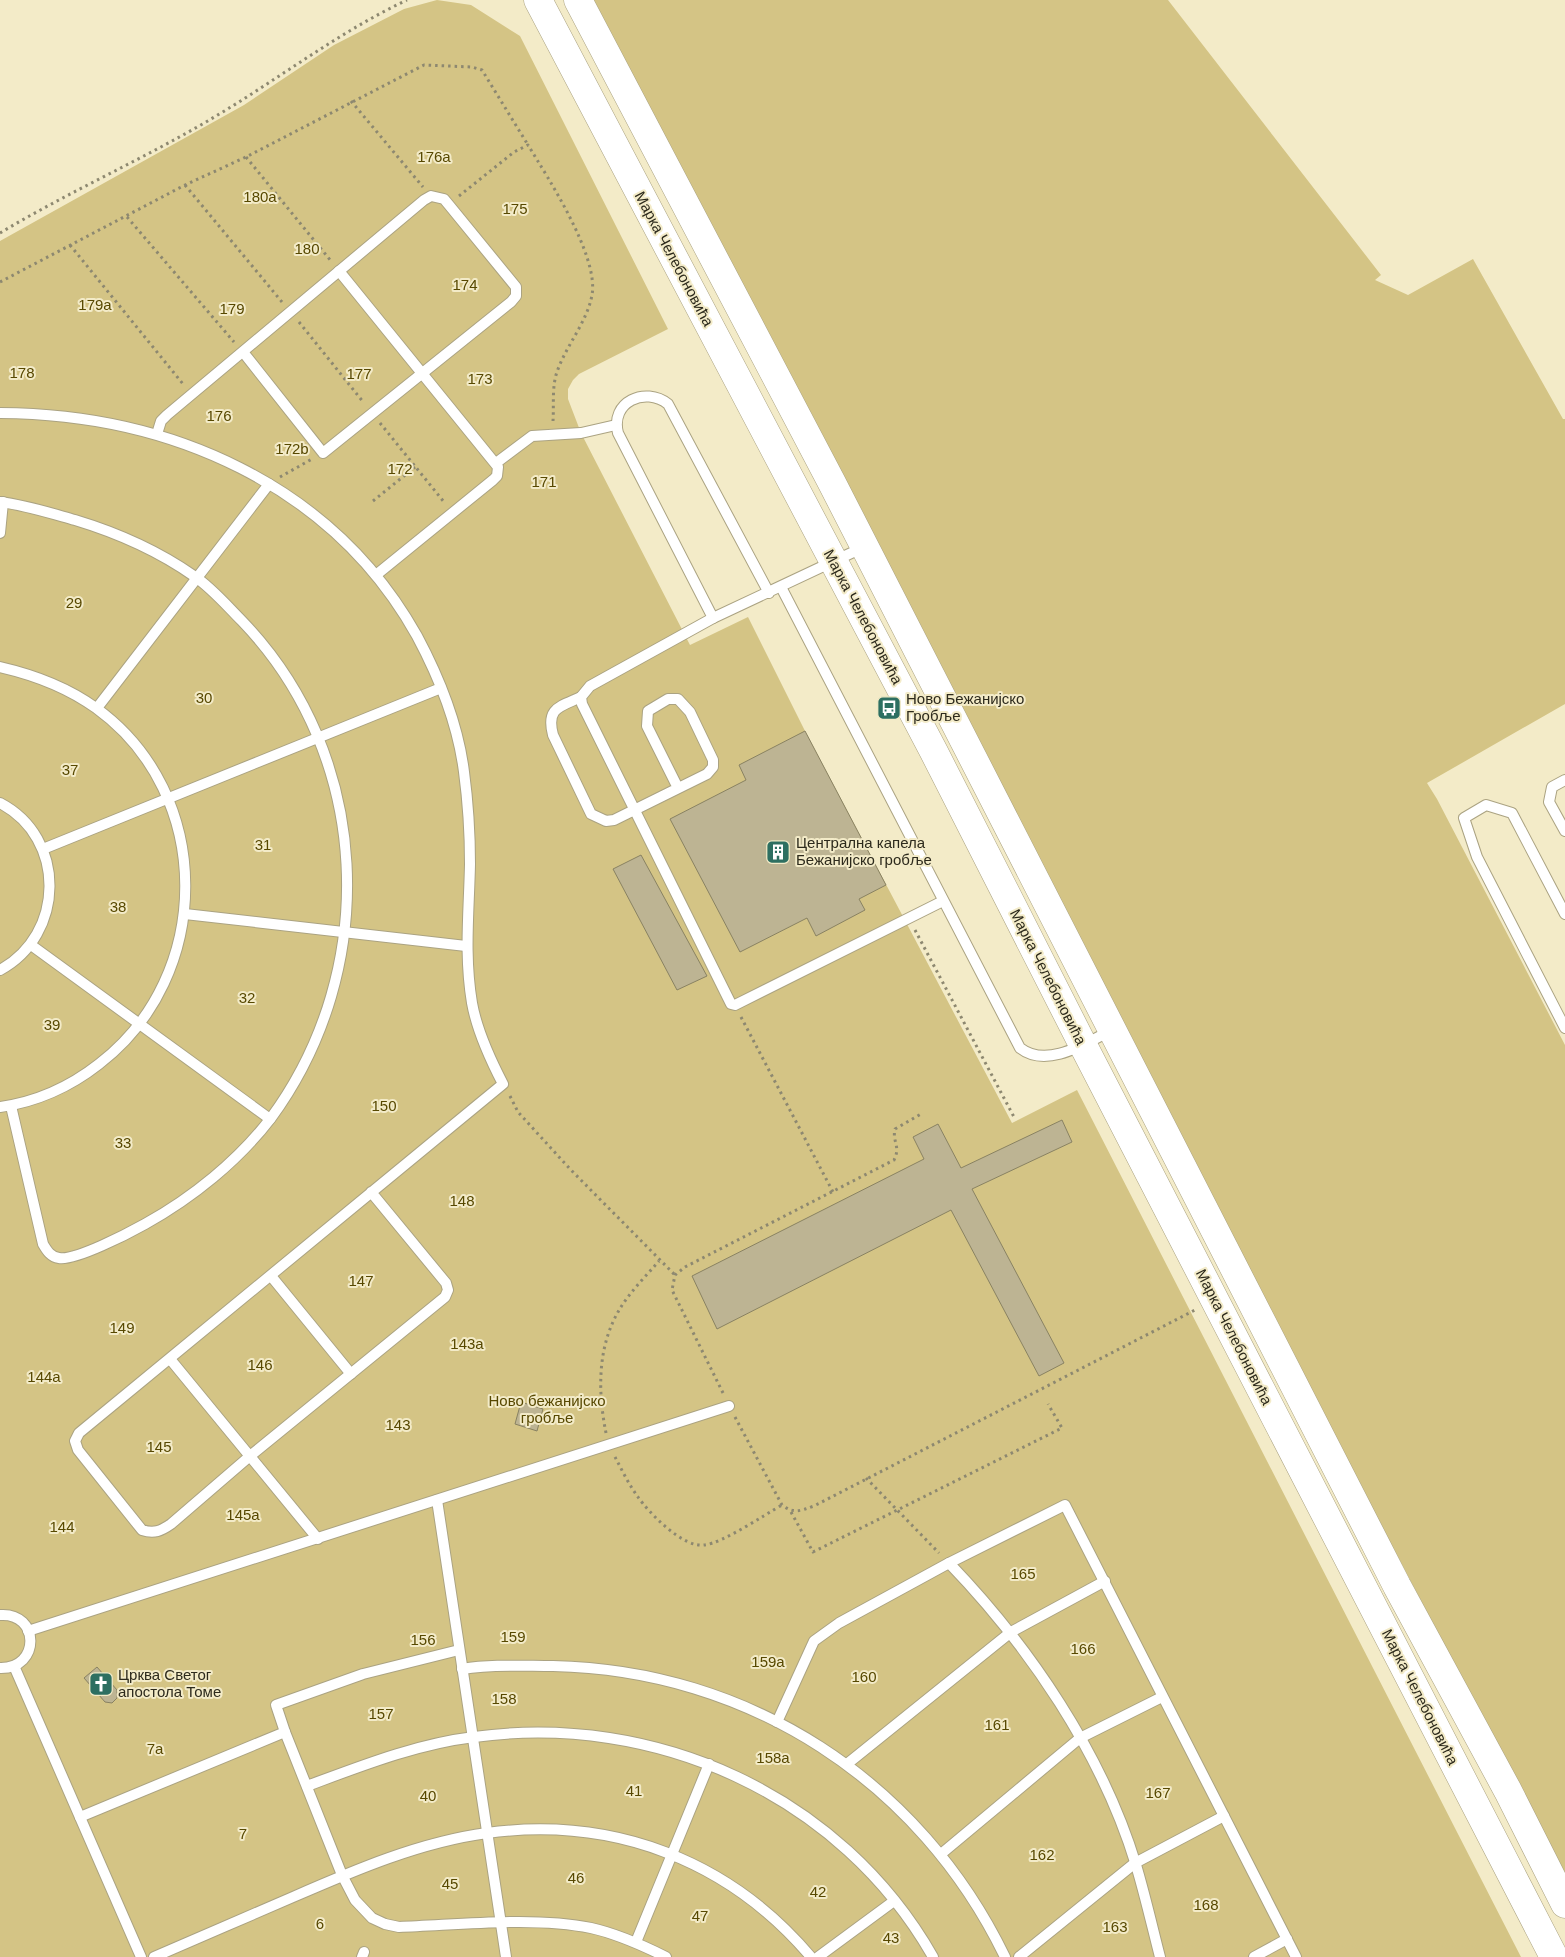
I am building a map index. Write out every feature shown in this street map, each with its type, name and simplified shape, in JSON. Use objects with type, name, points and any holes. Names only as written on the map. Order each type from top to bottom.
[{"type":"main road","name":"Марка Челебоновића","points":[[538,0],[934,752],[1082,1045],[1554,1957]]},
{"type":"main road","name":"Марка Челебоновића","points":[[578,0],[864,547],[1397,1586],[1508,1791],[1565,1904]]},
{"type":"main road","points":[[1370,1599],[1397,1586]]},
{"type":"lane","points":[[157,434],[161,421],[192,394],[431,196],[444,199],[516,287],[516,296],[511,302],[323,453],[243,352]]},
{"type":"lane","points":[[339,271],[496,463],[497,476],[376,575]]},
{"type":"lane","points":[[713,618],[622,441],[616,425],[620,409],[634,398],[651,396],[660,398],[668,404],[769,593]]},
{"type":"lane","points":[[0,413],[50,415],[96,421],[157,434],[235,465],[269,484],[312,513],[346,543],[376,575],[402,609],[429,658],[457,728],[468,815],[470,863],[466,946],[472,1005],[483,1040],[503,1084],[372,1192],[271,1276],[170,1359],[85,1426],[75,1441],[78,1450],[142,1530],[150,1533],[161,1530],[171,1524],[250,1456],[445,1297],[448,1290],[446,1283],[372,1192]]},
{"type":"lane","points":[[496,463],[532,436],[581,433],[616,425]]},
{"type":"lane","points":[[97,708],[269,484]]},
{"type":"lane","points":[[0,533],[1,502],[110,530],[163,556],[196,577],[227,605],[273,656],[298,695],[319,737],[340,803],[346,842],[348,886],[344,931],[325,1015],[290,1088],[270,1119],[228,1164],[166,1212],[112,1241],[63,1259],[50,1255],[43,1244],[5,1106],[48,1094],[83,1076],[114,1053],[140,1024],[162,990],[177,953],[185,914],[185,865],[180,836],[168,799],[155,773],[119,727],[97,708],[63,688],[27,673],[0,668]]},
{"type":"lane","points":[[678,788],[647,726],[648,711],[668,698],[678,699],[685,704],[713,760],[713,766],[707,774],[614,820],[606,821],[591,814],[553,735],[551,715],[556,710],[581,697],[590,686],[713,618],[864,547]]},
{"type":"lane","points":[[781,587],[1020,1048],[1036,1056],[1045,1056],[1082,1045],[1112,1030]]},
{"type":"lane","points":[[43,849],[441,688]]},
{"type":"lane","points":[[581,697],[582,704],[633,810],[731,1004],[735,1005],[943,901]]},
{"type":"lane","points":[[1565,780],[1552,786],[1549,802],[1565,831]]},
{"type":"lane","points":[[0,803],[22,818],[43,849],[49,868],[50,895],[41,928],[31,945],[18,959],[0,970]]},
{"type":"lane","points":[[1565,914],[1512,813],[1486,805],[1464,818],[1477,857],[1565,1028]]},
{"type":"lane","points":[[185,914],[466,946]]},
{"type":"lane","points":[[31,945],[270,1119]]},
{"type":"lane","points":[[271,1276],[351,1374]]},
{"type":"lane","points":[[170,1359],[318,1539]]},
{"type":"lane","points":[[28,1631],[729,1406]]},
{"type":"lane","points":[[437,1500],[506,1957]]},
{"type":"lane","points":[[777,1722],[814,1641],[825,1631],[949,1563],[1065,1505],[1296,1957]]},
{"type":"lane","points":[[949,1563],[1011,1632],[1046,1682],[1080,1738],[1110,1799],[1135,1864],[1160,1957]]},
{"type":"lane","points":[[848,1764],[1011,1632],[1105,1582]]},
{"type":"lane","points":[[0,1615],[16,1618],[28,1631],[30,1644],[25,1658],[14,1666],[0,1668]]},
{"type":"lane","points":[[460,1650],[363,1674],[276,1705],[342,1875],[360,1907],[372,1918],[399,1928],[546,1923],[590,1928],[636,1942],[666,1957]]},
{"type":"lane","points":[[462,1669],[503,1665],[562,1666],[625,1673],[691,1688],[735,1703],[777,1722],[848,1764],[888,1797],[941,1854],[980,1908],[1005,1957]]},
{"type":"lane","points":[[14,1666],[141,1957]]},
{"type":"lane","points":[[941,1854],[1080,1738],[1162,1696]]},
{"type":"lane","points":[[80,1817],[285,1732]]},
{"type":"lane","points":[[307,1786],[390,1756],[472,1737],[533,1732],[612,1737],[674,1752],[709,1764],[763,1790],[812,1823],[857,1861],[894,1901],[933,1957]]},
{"type":"lane","points":[[636,1942],[709,1764]]},
{"type":"lane","points":[[1020,1957],[1135,1864],[1224,1816]]},
{"type":"lane","points":[[154,1957],[342,1875],[432,1845],[486,1833],[577,1830],[633,1841],[672,1854],[714,1875],[748,1896],[783,1926],[812,1957]]},
{"type":"lane","points":[[818,1957],[894,1901]]},
{"type":"lane","points":[[1254,1957],[1286,1939]]},
{"type":"path","points":[[0,233],[39,210],[130,164],[218,115],[333,41],[407,0]]},
{"type":"path","points":[[0,282],[186,185],[246,157],[351,101],[428,64],[478,68],[489,80],[550,182],[580,240],[592,284],[593,293],[588,306],[555,377],[553,434]]},
{"type":"path","points":[[351,101],[431,196]]},
{"type":"path","points":[[449,205],[514,152],[528,145]]},
{"type":"path","points":[[246,157],[339,271]]},
{"type":"path","points":[[186,185],[453,512]]},
{"type":"path","points":[[127,217],[243,352]]},
{"type":"path","points":[[70,245],[192,394]]},
{"type":"path","points":[[269,484],[323,453]]},
{"type":"path","points":[[373,501],[416,466]]},
{"type":"path","points":[[909,918],[1014,1117]]},
{"type":"path","points":[[735,1005],[832,1192]]},
{"type":"path","points":[[503,1084],[518,1112],[675,1275]]},
{"type":"path","points":[[921,1114],[895,1129],[894,1135],[898,1146],[894,1160],[685,1267],[675,1275],[672,1290],[729,1406],[782,1505],[791,1512],[813,1552],[1062,1428],[1048,1404]]},
{"type":"path","points":[[791,1512],[814,1506],[1196,1310]]},
{"type":"path","points":[[866,1478],[949,1563]]},
{"type":"green space","name":"Ново бежанијско гробље","points":[[437,0],[471,5],[520,36],[668,329],[579,374],[568,389],[568,399],[581,433],[690,645],[748,617],[805,731],[1012,1123],[1077,1090],[1521,1957],[0,1957],[0,241],[244,105],[334,45],[404,9]]},
{"type":"green space","points":[[590,0],[1168,0],[1381,275],[1375,280],[1408,295],[1473,259],[1563,419],[1565,419],[1565,704],[1427,783],[1565,1045],[1565,1873],[864,547]]},
{"type":"building","name":"Централна капела Бежанијско гробље","points":[[805,731],[886,885],[859,899],[865,910],[816,936],[807,918],[740,952],[670,819],[746,780],[739,765]]},
{"type":"building","points":[[641,855],[707,976],[677,990],[613,869]]},
{"type":"building","points":[[1062,1120],[1072,1142],[972,1189],[1064,1363],[1039,1376],[951,1210],[717,1329],[692,1276],[924,1159],[913,1137],[938,1124],[961,1168]]},
{"type":"building","points":[[521,1402],[543,1409],[537,1431],[515,1424]]},
{"type":"building","name":"Црква Светог апостола Томе","points":[[97,1667],[117,1690],[117,1698],[112,1703],[105,1702],[84,1678]]},
{"type":"place","name":"Ново Бежанијско Гробље","points":[[889,708]]},
{"type":"place","name":"Централна капела Бежанијско гробље","points":[[778,852]]},
{"type":"place","name":"Црква Светог апостола Томе","points":[[101,1684]]},
{"type":"park label","name":"176a","points":[[434,157]]},
{"type":"park label","name":"180a","points":[[260,197]]},
{"type":"park label","name":"175","points":[[515,209]]},
{"type":"park label","name":"180","points":[[307,249]]},
{"type":"park label","name":"174","points":[[465,285]]},
{"type":"park label","name":"179a","points":[[95,305]]},
{"type":"park label","name":"179","points":[[232,309]]},
{"type":"park label","name":"178","points":[[22,373]]},
{"type":"park label","name":"177","points":[[359,374]]},
{"type":"park label","name":"173","points":[[480,379]]},
{"type":"park label","name":"176","points":[[219,416]]},
{"type":"park label","name":"172b","points":[[292,449]]},
{"type":"park label","name":"172","points":[[400,469]]},
{"type":"park label","name":"171","points":[[544,482]]},
{"type":"park label","name":"29","points":[[74,603]]},
{"type":"park label","name":"30","points":[[204,698]]},
{"type":"park label","name":"37","points":[[70,770]]},
{"type":"park label","name":"31","points":[[263,845]]},
{"type":"park label","name":"38","points":[[118,907]]},
{"type":"park label","name":"32","points":[[247,998]]},
{"type":"park label","name":"39","points":[[52,1025]]},
{"type":"park label","name":"150","points":[[384,1106]]},
{"type":"park label","name":"33","points":[[123,1143]]},
{"type":"park label","name":"148","points":[[462,1201]]},
{"type":"park label","name":"147","points":[[361,1281]]},
{"type":"park label","name":"149","points":[[122,1328]]},
{"type":"park label","name":"143a","points":[[467,1344]]},
{"type":"park label","name":"146","points":[[260,1365]]},
{"type":"park label","name":"144a","points":[[44,1377]]},
{"type":"park label","name":"143","points":[[398,1425]]},
{"type":"park label","name":"145","points":[[159,1447]]},
{"type":"park label","name":"145a","points":[[243,1515]]},
{"type":"park label","name":"144","points":[[62,1527]]},
{"type":"park label","name":"165","points":[[1023,1574]]},
{"type":"park label","name":"159","points":[[513,1637]]},
{"type":"park label","name":"156","points":[[423,1640]]},
{"type":"park label","name":"166","points":[[1083,1649]]},
{"type":"park label","name":"159a","points":[[768,1662]]},
{"type":"park label","name":"160","points":[[864,1677]]},
{"type":"park label","name":"158","points":[[504,1699]]},
{"type":"park label","name":"157","points":[[381,1714]]},
{"type":"park label","name":"161","points":[[997,1725]]},
{"type":"park label","name":"7a","points":[[155,1749]]},
{"type":"park label","name":"158a","points":[[773,1758]]},
{"type":"park label","name":"41","points":[[634,1791]]},
{"type":"park label","name":"167","points":[[1158,1793]]},
{"type":"park label","name":"40","points":[[428,1796]]},
{"type":"park label","name":"7","points":[[243,1834]]},
{"type":"park label","name":"162","points":[[1042,1855]]},
{"type":"park label","name":"46","points":[[576,1878]]},
{"type":"park label","name":"45","points":[[450,1884]]},
{"type":"park label","name":"42","points":[[818,1892]]},
{"type":"park label","name":"168","points":[[1206,1905]]},
{"type":"park label","name":"47","points":[[700,1916]]},
{"type":"park label","name":"6","points":[[320,1924]]},
{"type":"park label","name":"163","points":[[1115,1927]]},
{"type":"park label","name":"43","points":[[891,1938]]}]
